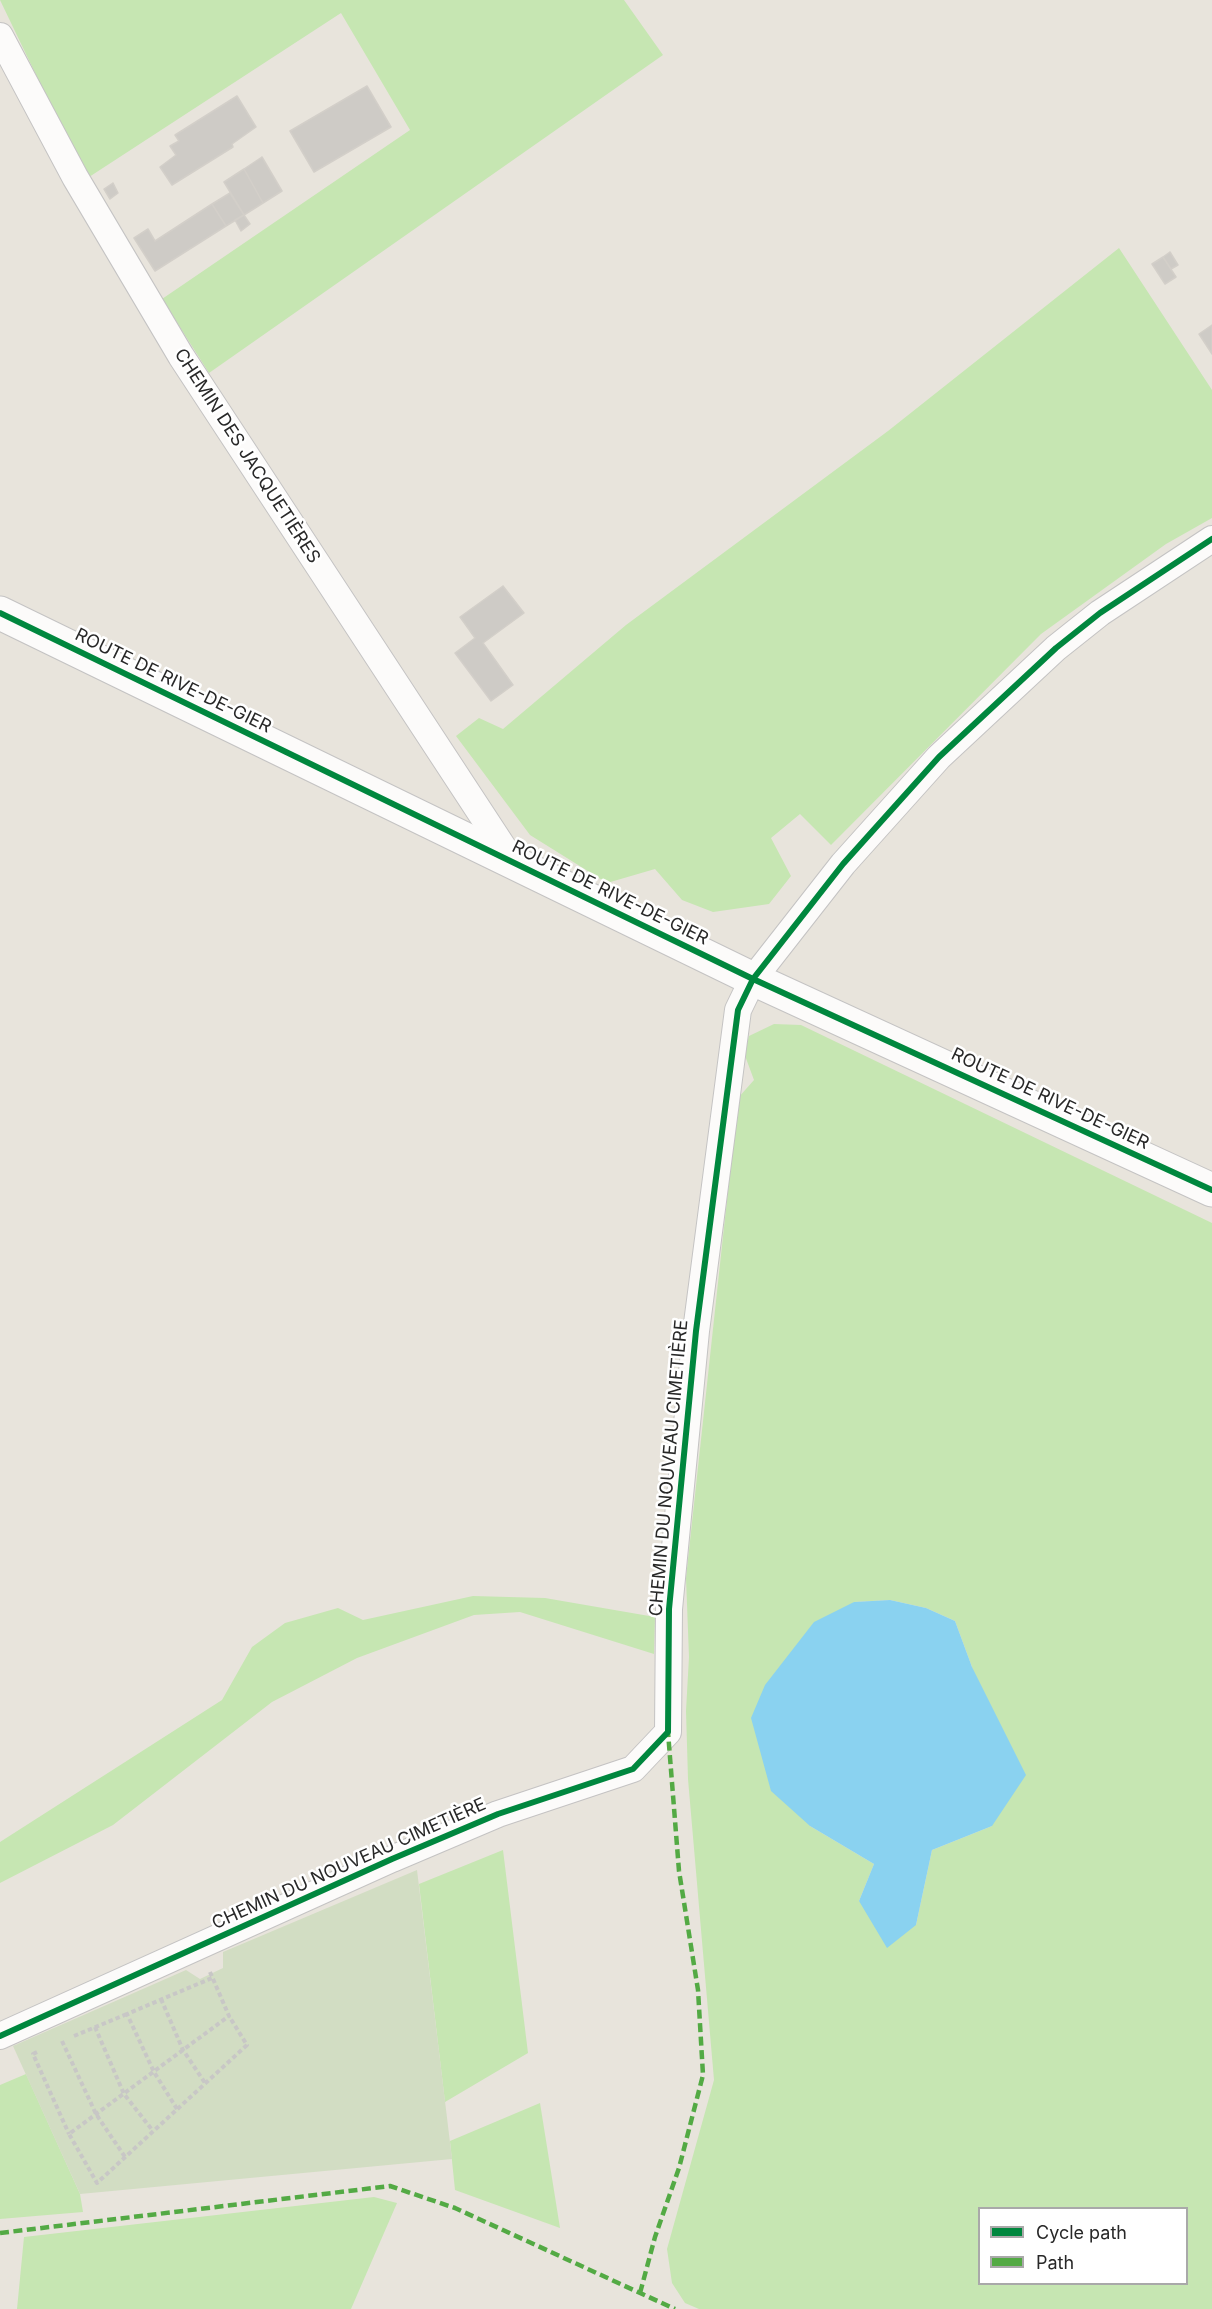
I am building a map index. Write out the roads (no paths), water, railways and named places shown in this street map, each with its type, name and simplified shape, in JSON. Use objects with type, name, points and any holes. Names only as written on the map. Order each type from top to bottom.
[{"type":"main road","name":"ROUTE DE RIVE-DE-GIER","points":[[0,613],[753,979],[1212,1190]]},
{"type":"street","name":"CHEMIN DES JACQUETIÈRES","points":[[0,36],[75,177],[180,356],[514,864]]},
{"type":"street","name":"CHEMIN DU NOUVEAU CIMETIÈRE","points":[[0,2036],[498,1814],[633,1769],[668,1732],[669,1609],[696,1331],[738,1010],[753,979],[843,864],[939,758],[1005,694],[1100,613],[1212,539]]},
{"type":"water","points":[[890,1600],[926,1608],[955,1621],[972,1667],[1026,1775],[992,1826],[932,1850],[916,1925],[887,1948],[859,1901],[874,1864],[810,1826],[771,1791],[751,1718],[765,1685],[814,1622],[854,1602]]}]
